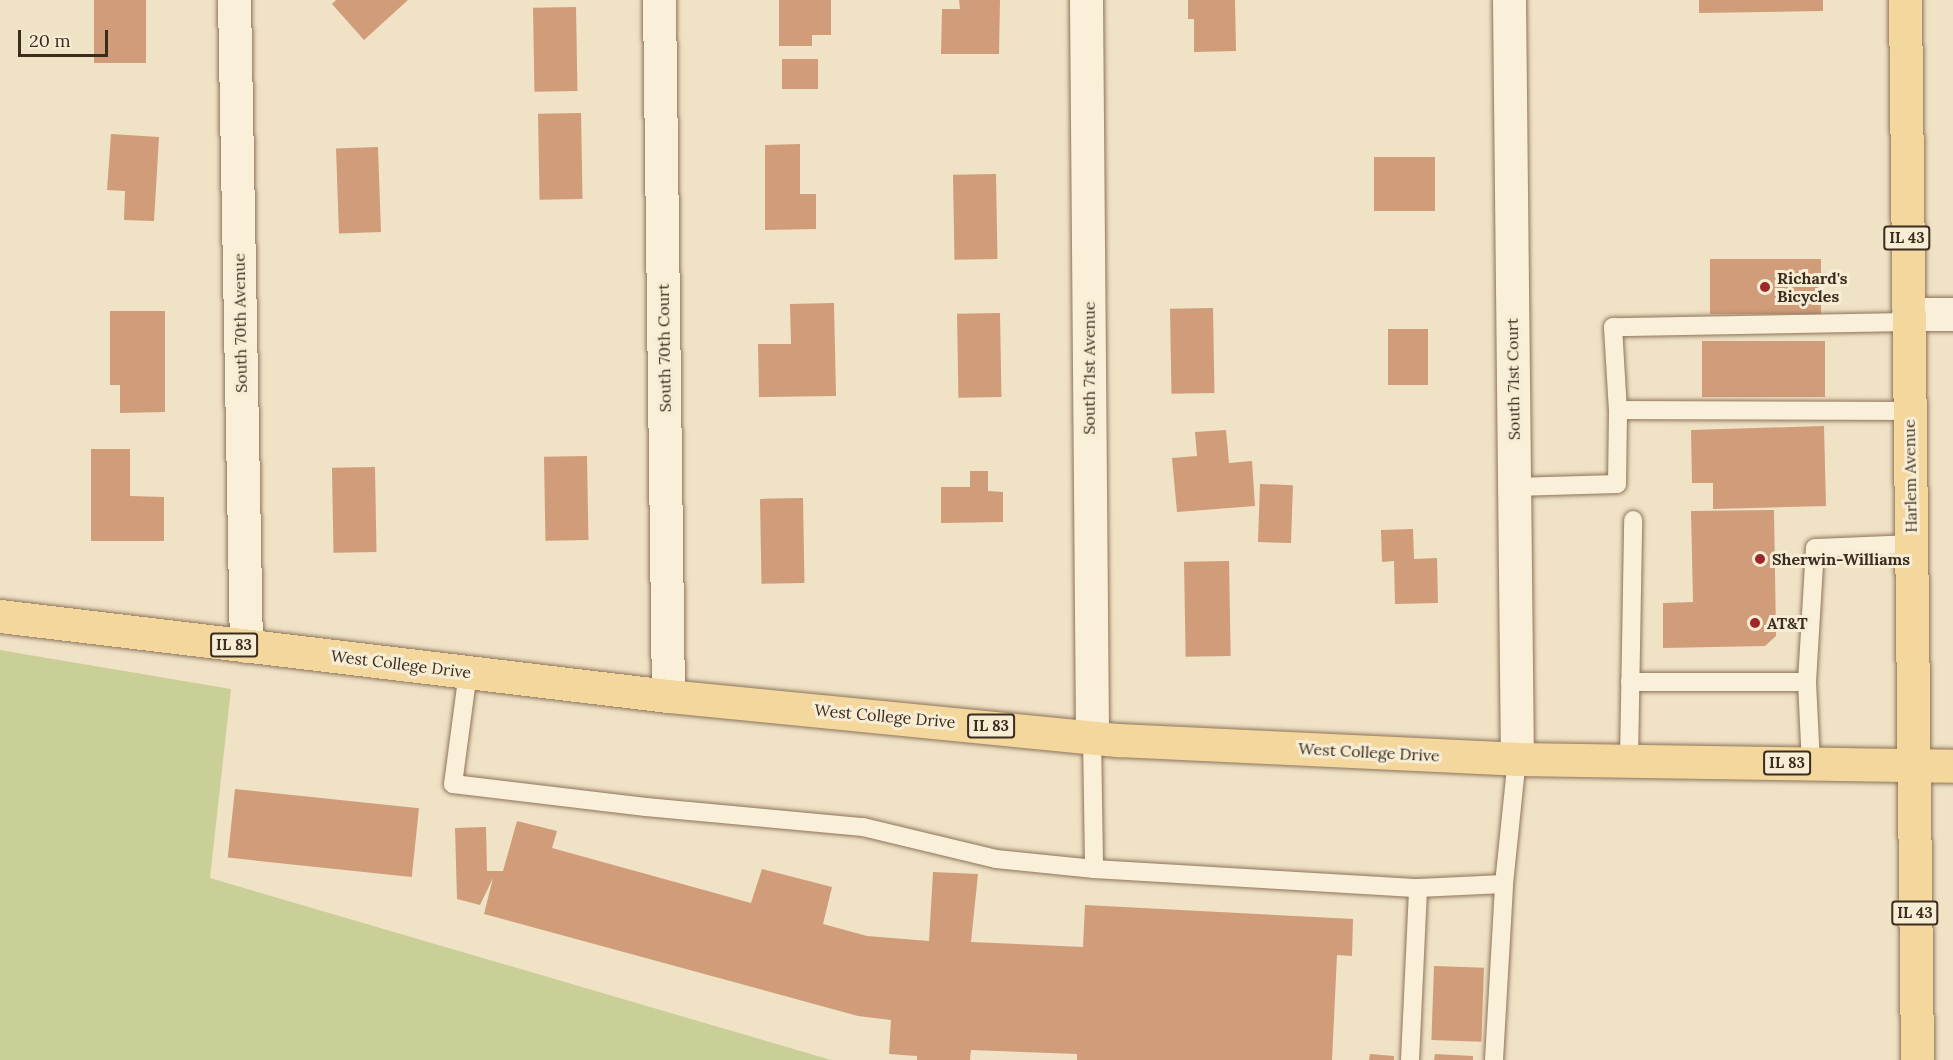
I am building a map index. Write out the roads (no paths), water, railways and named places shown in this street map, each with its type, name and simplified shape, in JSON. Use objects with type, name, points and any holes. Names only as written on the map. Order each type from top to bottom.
[{"type":"main road","name":"Harlem Avenue","points":[[1905,0],[1917,1060]]},
{"type":"main road","name":"West College Drive","points":[[0,616],[668,696],[1118,740],[1517,759],[1953,766]]},
{"type":"street","name":"South 70th Avenue","points":[[234,0],[246,646]]},
{"type":"street","name":"South 70th Court","points":[[659,0],[668,696]]},
{"type":"street","name":"South 71st Avenue","points":[[1086,0],[1092,736]]},
{"type":"street","name":"South 71st Court","points":[[1509,0],[1517,759]]},
{"type":"street","points":[[1908,318],[1953,314]]},
{"type":"lane","points":[[1514,487],[1617,484],[1618,410],[1613,327],[1908,318]]},
{"type":"lane","points":[[1618,410],[1909,411]]},
{"type":"lane","points":[[1629,761],[1633,520]]},
{"type":"lane","points":[[1811,764],[1807,682],[1815,548],[1910,544]]},
{"type":"lane","points":[[468,672],[453,784],[646,807],[863,827],[996,859],[1094,870],[1418,888],[1504,884]]},
{"type":"lane","points":[[1630,682],[1807,682]]},
{"type":"lane","points":[[1092,736],[1094,870]]},
{"type":"lane","points":[[1494,1060],[1504,884],[1517,759]]},
{"type":"lane","points":[[1410,1060],[1418,888]]},
{"type":"place","name":"Richard's Bicycles","points":[[1765,287]]},
{"type":"place","name":"Sherwin-Williams","points":[[1760,559]]},
{"type":"place","name":"AT&T","points":[[1755,623]]}]
